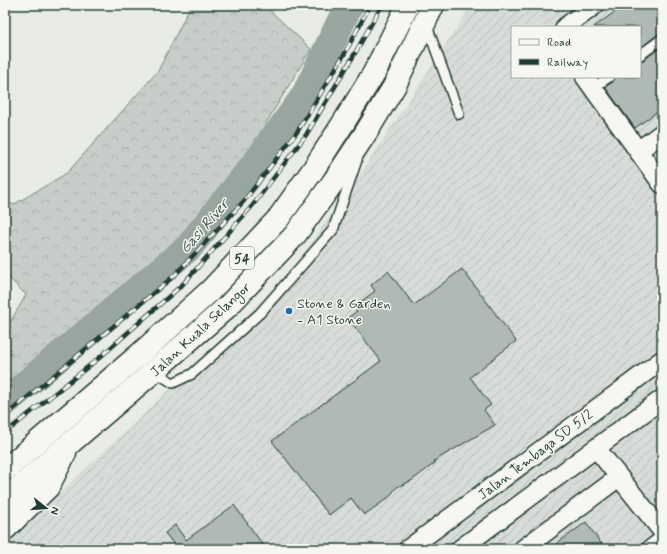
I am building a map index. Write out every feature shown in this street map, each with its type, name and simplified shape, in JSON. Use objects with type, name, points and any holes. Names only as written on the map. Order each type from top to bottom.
[{"type":"highway","name":"Jalan Kuala Selangor","points":[[8,465],[140,354],[210,291],[278,218],[324,152],[371,79],[408,5]]},
{"type":"highway","name":"Jalan Kuala Selangor","points":[[5,499],[228,306],[295,234],[334,181],[367,131],[395,84],[429,14]]},
{"type":"highway","points":[[5,529],[48,488],[71,443]]},
{"type":"street","points":[[566,26],[595,5]]},
{"type":"street","points":[[589,82],[662,184]]},
{"type":"street","points":[[638,151],[662,133]]},
{"type":"street","name":"Jalan Tembaga SD 5/2","points":[[408,549],[662,360]]},
{"type":"street","points":[[460,549],[662,399]]},
{"type":"street","points":[[596,448],[662,531]]},
{"type":"street","points":[[523,549],[619,476]]},
{"type":"lane","points":[[429,14],[459,114]]},
{"type":"lane","points":[[641,54],[662,39]]},
{"type":"lane","points":[[589,82],[605,78]]},
{"type":"lane","points":[[644,549],[662,535]]},
{"type":"shaded area","points":[[476,5],[662,5],[662,549],[5,549],[5,545],[224,338],[290,272],[357,179],[467,12]]},
{"type":"green space","points":[[191,5],[264,5],[311,49],[224,192],[174,246],[5,388],[5,331],[26,295],[5,274],[5,197],[13,205],[67,173],[158,71]]},
{"type":"building","points":[[624,5],[662,5],[662,33],[658,34],[641,47],[641,26],[595,26]]},
{"type":"building","points":[[662,46],[662,108],[635,128],[605,87],[613,82],[615,78],[641,78],[641,61]]},
{"type":"building","points":[[462,269],[516,341],[470,377],[491,405],[484,410],[495,425],[434,461],[435,463],[411,481],[397,487],[388,498],[364,515],[351,498],[329,515],[272,441],[381,361],[348,318],[358,310],[355,306],[375,291],[371,285],[388,271],[414,305]]},
{"type":"building","points":[[234,505],[266,549],[174,549],[176,547],[165,533],[175,525],[186,540]]},
{"type":"building","points":[[586,522],[605,549],[549,549],[574,531]]},
{"type":"waterway","name":"Gasi River","points":[[5,402],[189,247],[260,158],[305,96],[349,5]]},
{"type":"railway","points":[[5,416],[174,276],[244,201],[297,132],[345,53],[370,5]]},
{"type":"railway","points":[[5,433],[99,358],[183,284],[253,205],[306,135],[382,5]]},
{"type":"place","name":"Stone & Garden - A1 Stone","points":[[289,311]]}]
